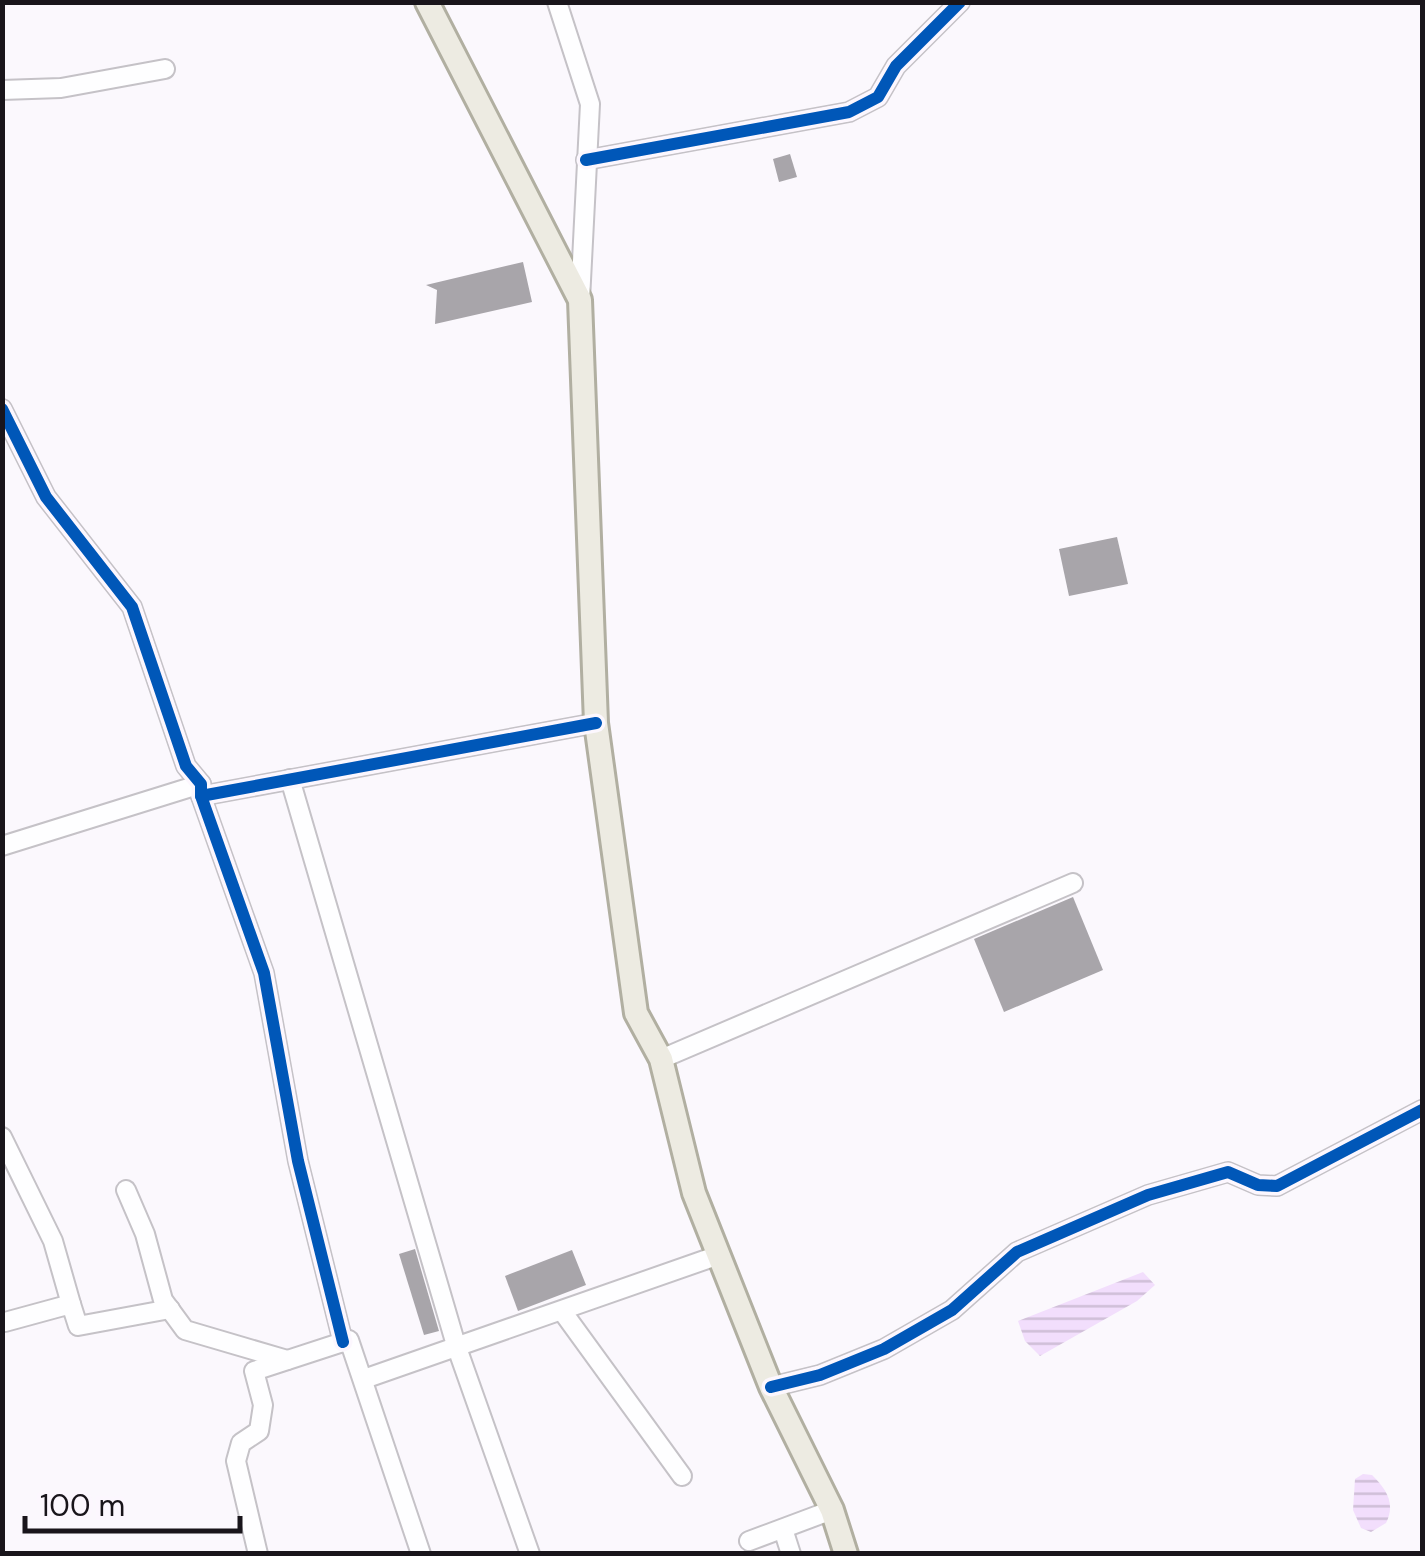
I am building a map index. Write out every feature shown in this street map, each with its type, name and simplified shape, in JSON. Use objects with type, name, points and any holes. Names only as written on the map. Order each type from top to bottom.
[{"type":"main road","points":[[427,2],[580,300],[596,724],[636,1013],[661,1059],[694,1192],[772,1387],[832,1510],[846,1554]]},
{"type":"street","points":[[557,2],[590,104],[580,300]]},
{"type":"street","points":[[586,160],[849,112],[878,97],[896,66],[960,2]]},
{"type":"street","points":[[2,90],[62,88],[165,70]]},
{"type":"street","points":[[2,409],[46,497],[132,607],[186,766],[201,790],[264,972],[298,1161],[343,1342]]},
{"type":"street","points":[[2,846],[201,790],[596,724]]},
{"type":"street","points":[[290,778],[456,1344],[530,1554]]},
{"type":"street","points":[[661,1059],[1073,883]]},
{"type":"street","points":[[772,1387],[820,1375],[884,1349],[952,1310],[1018,1252],[1148,1195],[1228,1172],[1258,1185],[1277,1186],[1422,1110]]},
{"type":"street","points":[[2,1138],[53,1242],[78,1326],[170,1310]]},
{"type":"street","points":[[126,1190],[145,1234],[164,1300],[185,1330],[287,1360]]},
{"type":"street","points":[[364,1380],[456,1344],[562,1312],[719,1255]]},
{"type":"street","points":[[6,1322],[71,1304]]},
{"type":"street","points":[[562,1312],[682,1476]]},
{"type":"street","points":[[258,1554],[236,1461],[241,1443],[259,1431],[263,1405],[254,1370],[349,1340],[421,1554]]},
{"type":"street","points":[[749,1541],[832,1510]]},
{"type":"street","points":[[782,1528],[792,1554]]},
{"type":"shaded area","points":[[1143,1272],[1155,1285],[1137,1301],[1040,1356],[1025,1341],[1018,1321]]},
{"type":"shaded area","points":[[1363,1474],[1377,1480],[1390,1503],[1386,1523],[1371,1532],[1361,1528],[1353,1510],[1355,1479]]},
{"type":"building","points":[[790,154],[797,177],[779,182],[773,159]]},
{"type":"building","points":[[523,262],[532,302],[435,324],[437,290],[426,285]]},
{"type":"building","points":[[1117,537],[1128,584],[1069,596],[1059,549]]},
{"type":"building","points":[[1073,897],[1103,970],[1004,1012],[974,939]]},
{"type":"building","points":[[415,1249],[439,1331],[424,1335],[399,1254]]},
{"type":"building","points":[[572,1250],[586,1285],[518,1311],[505,1276]]},
{"type":"cycle path","points":[[586,160],[849,112],[878,97],[896,66],[960,2]]},
{"type":"cycle path","points":[[2,409],[46,497],[132,607],[186,766],[201,784],[201,796],[264,973],[298,1161],[343,1342]]},
{"type":"cycle path","points":[[201,796],[596,723]]},
{"type":"cycle path","points":[[771,1387],[820,1375],[884,1349],[952,1310],[1017,1252],[1148,1195],[1228,1172],[1258,1185],[1277,1186],[1422,1110]]}]
